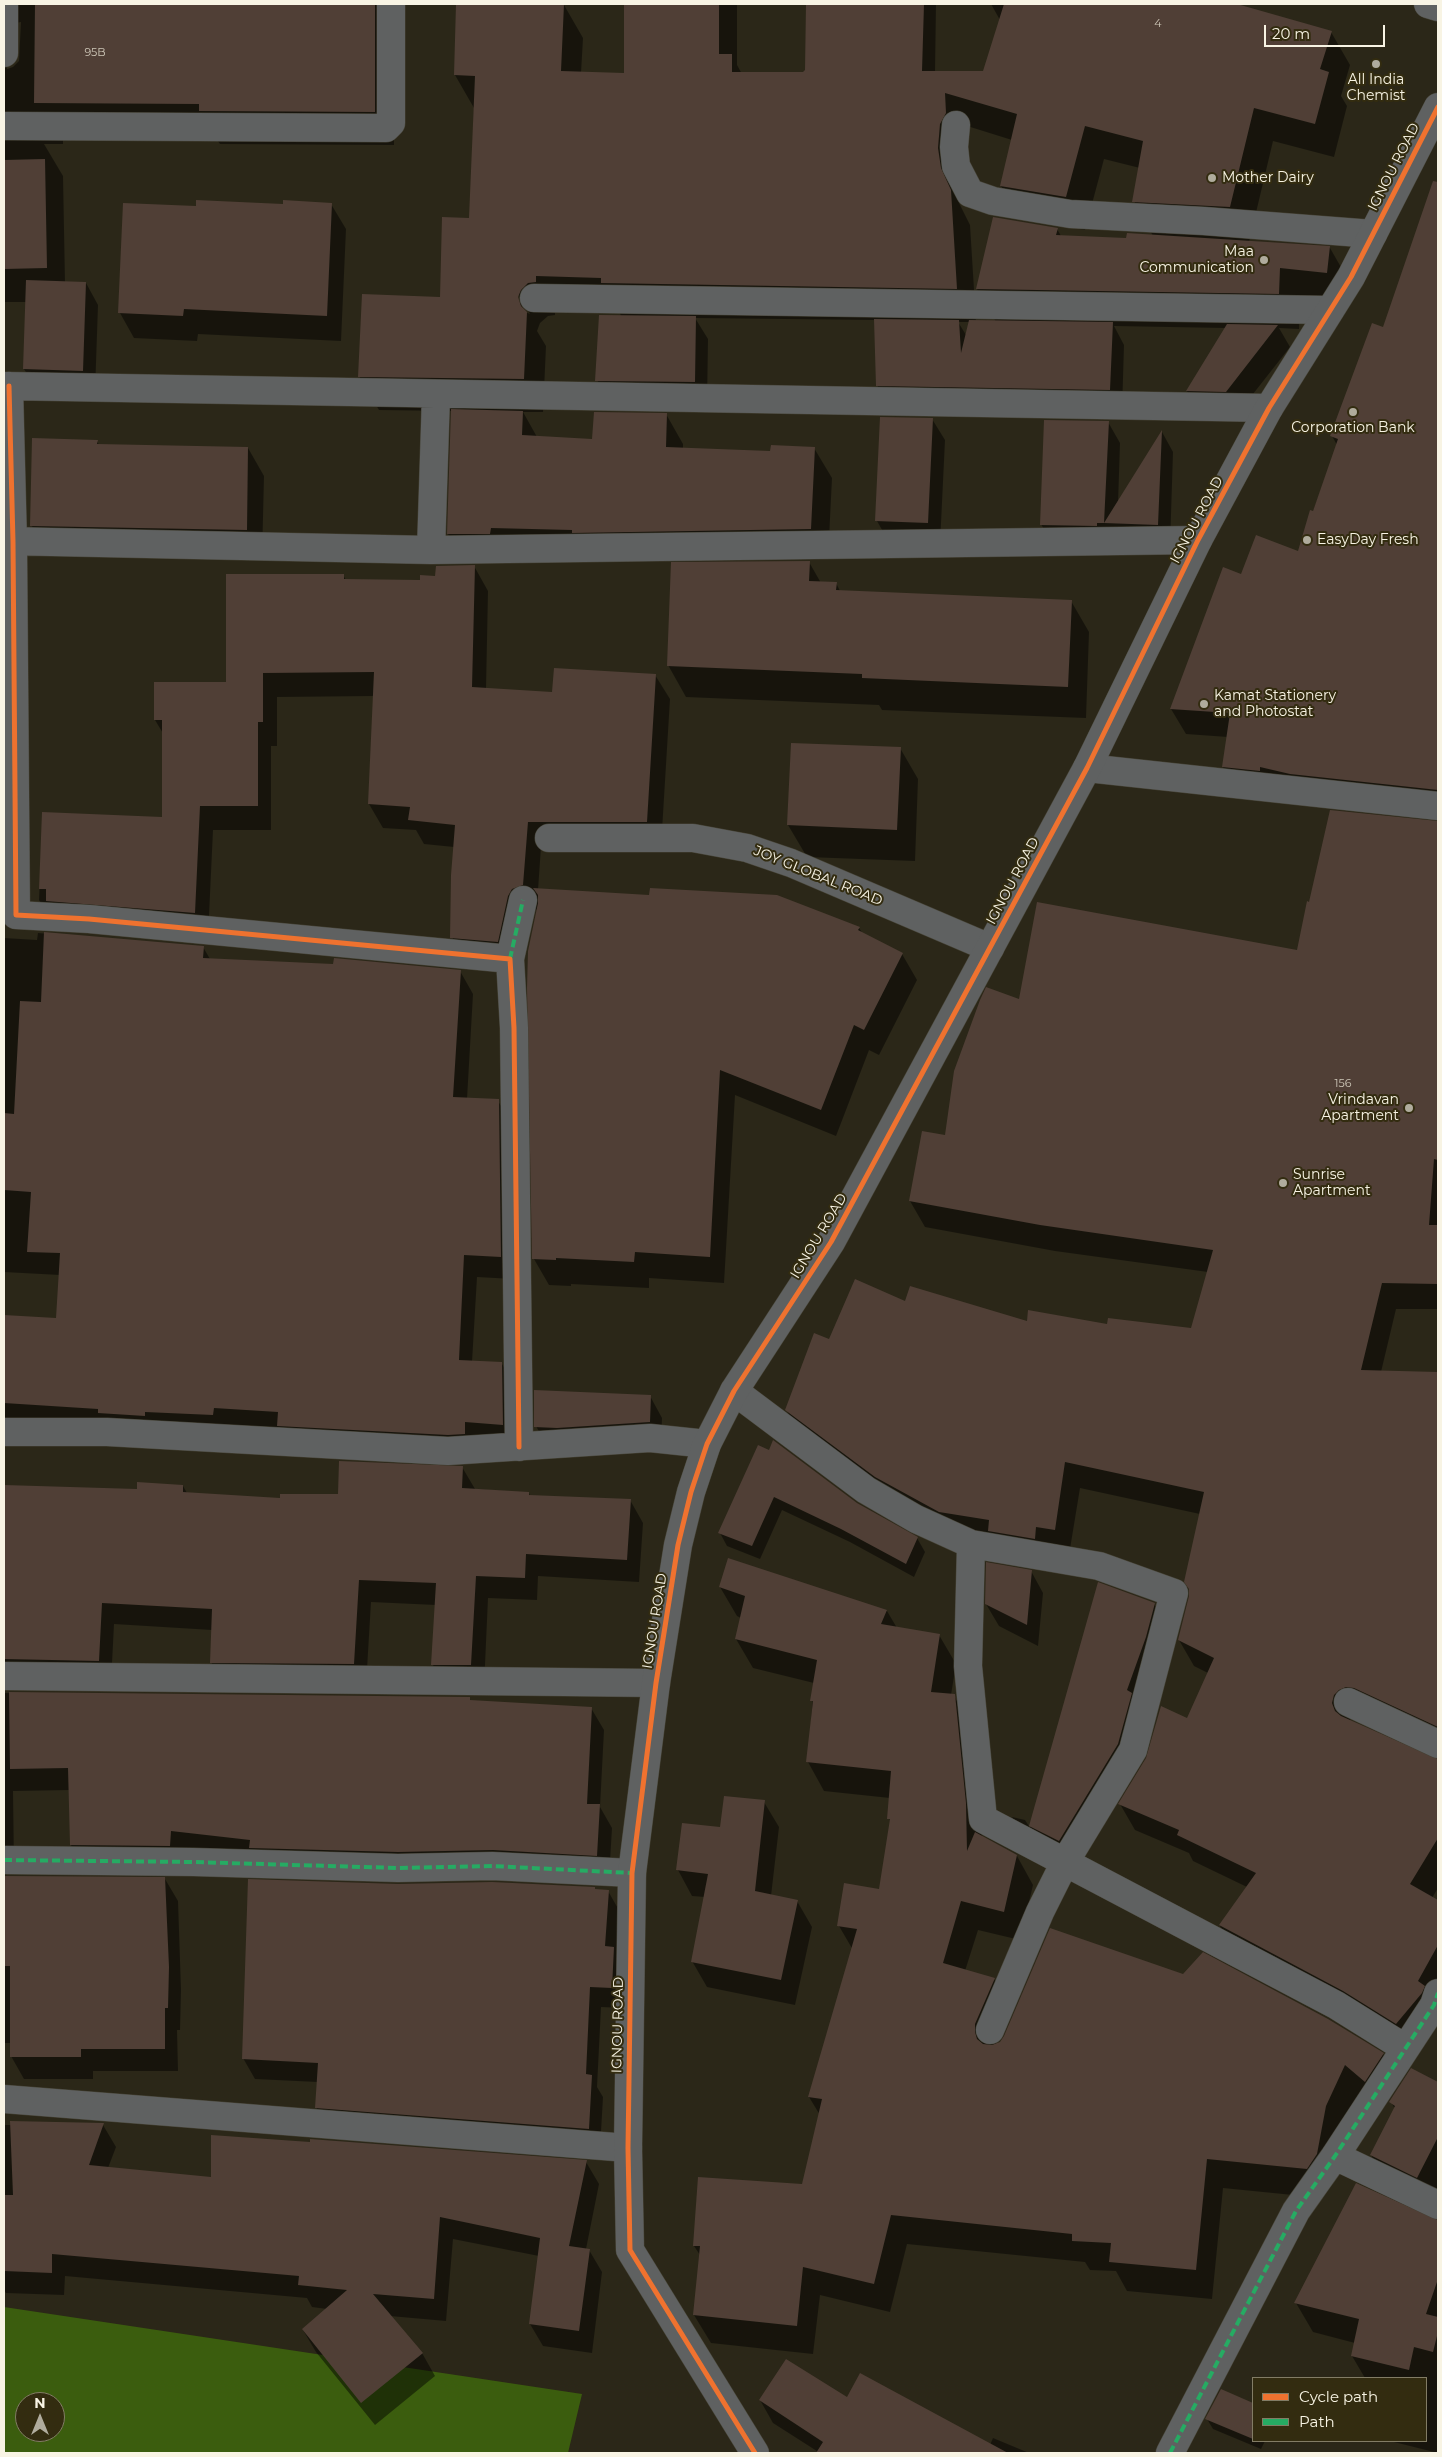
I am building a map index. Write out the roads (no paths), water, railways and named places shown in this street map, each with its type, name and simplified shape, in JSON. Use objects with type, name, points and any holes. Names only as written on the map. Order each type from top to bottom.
[{"type":"street","points":[[4,4],[4,53]]},
{"type":"street","points":[[4,126],[386,128],[391,123],[391,4]]},
{"type":"street","points":[[1428,4],[1438,7]]},
{"type":"street","name":"IGNOU ROAD","points":[[755,2453],[630,2250],[628,2148],[632,1872],[656,1683],[678,1545],[691,1492],[707,1444],[734,1391],[831,1242],[1087,768],[1198,540],[1269,408],[1330,310],[1373,234],[1438,107]]},
{"type":"street","points":[[956,125],[956,166],[970,193],[993,201],[1070,214],[1204,221],[1373,234]]},
{"type":"street","points":[[534,298],[1330,310]]},
{"type":"street","points":[[510,959],[89,919],[16,915],[6,386],[436,395],[1269,408]]},
{"type":"street","points":[[431,550],[436,395]]},
{"type":"street","points":[[8,541],[431,550],[1198,540]]},
{"type":"street","points":[[1087,768],[1438,806]]},
{"type":"street","name":"JOY GLOBAL ROAD","points":[[549,838],[693,838],[747,848],[791,862],[990,948]]},
{"type":"street","points":[[519,1447],[514,1028],[510,959],[523,900]]},
{"type":"street","points":[[734,1391],[866,1490],[899,1510],[971,1544],[1099,1566],[1174,1593],[1133,1750],[1065,1862],[1040,1912],[990,2030]]},
{"type":"street","points":[[4,1432],[107,1432],[448,1451],[650,1438],[707,1444]]},
{"type":"street","points":[[971,1544],[968,1666],[982,1819],[1336,2005],[1405,2048]]},
{"type":"street","points":[[4,1676],[656,1683]]},
{"type":"street","points":[[1348,1702],[1438,1744]]},
{"type":"street","points":[[4,1860],[193,1862],[398,1868],[492,1866],[632,1872]]},
{"type":"street","points":[[1170,2453],[1296,2211],[1335,2156],[1434,2005],[1438,1992]]},
{"type":"street","points":[[4,2100],[628,2148]]},
{"type":"street","points":[[1335,2156],[1438,2205]]},
{"type":"place","name":"All India Chemist","points":[[1376,64]]},
{"type":"place","name":"Mother Dairy","points":[[1212,178]]},
{"type":"place","name":"Maa Communication","points":[[1264,260]]},
{"type":"place","name":"Corporation Bank","points":[[1353,412]]},
{"type":"place","name":"EasyDay Fresh","points":[[1307,540]]},
{"type":"place","name":"Kamat Stationery and Photostat","points":[[1204,704]]},
{"type":"place","name":"Vrindavan Apartment","points":[[1409,1108]]},
{"type":"place","name":"Sunrise Apartment","points":[[1283,1183]]}]
